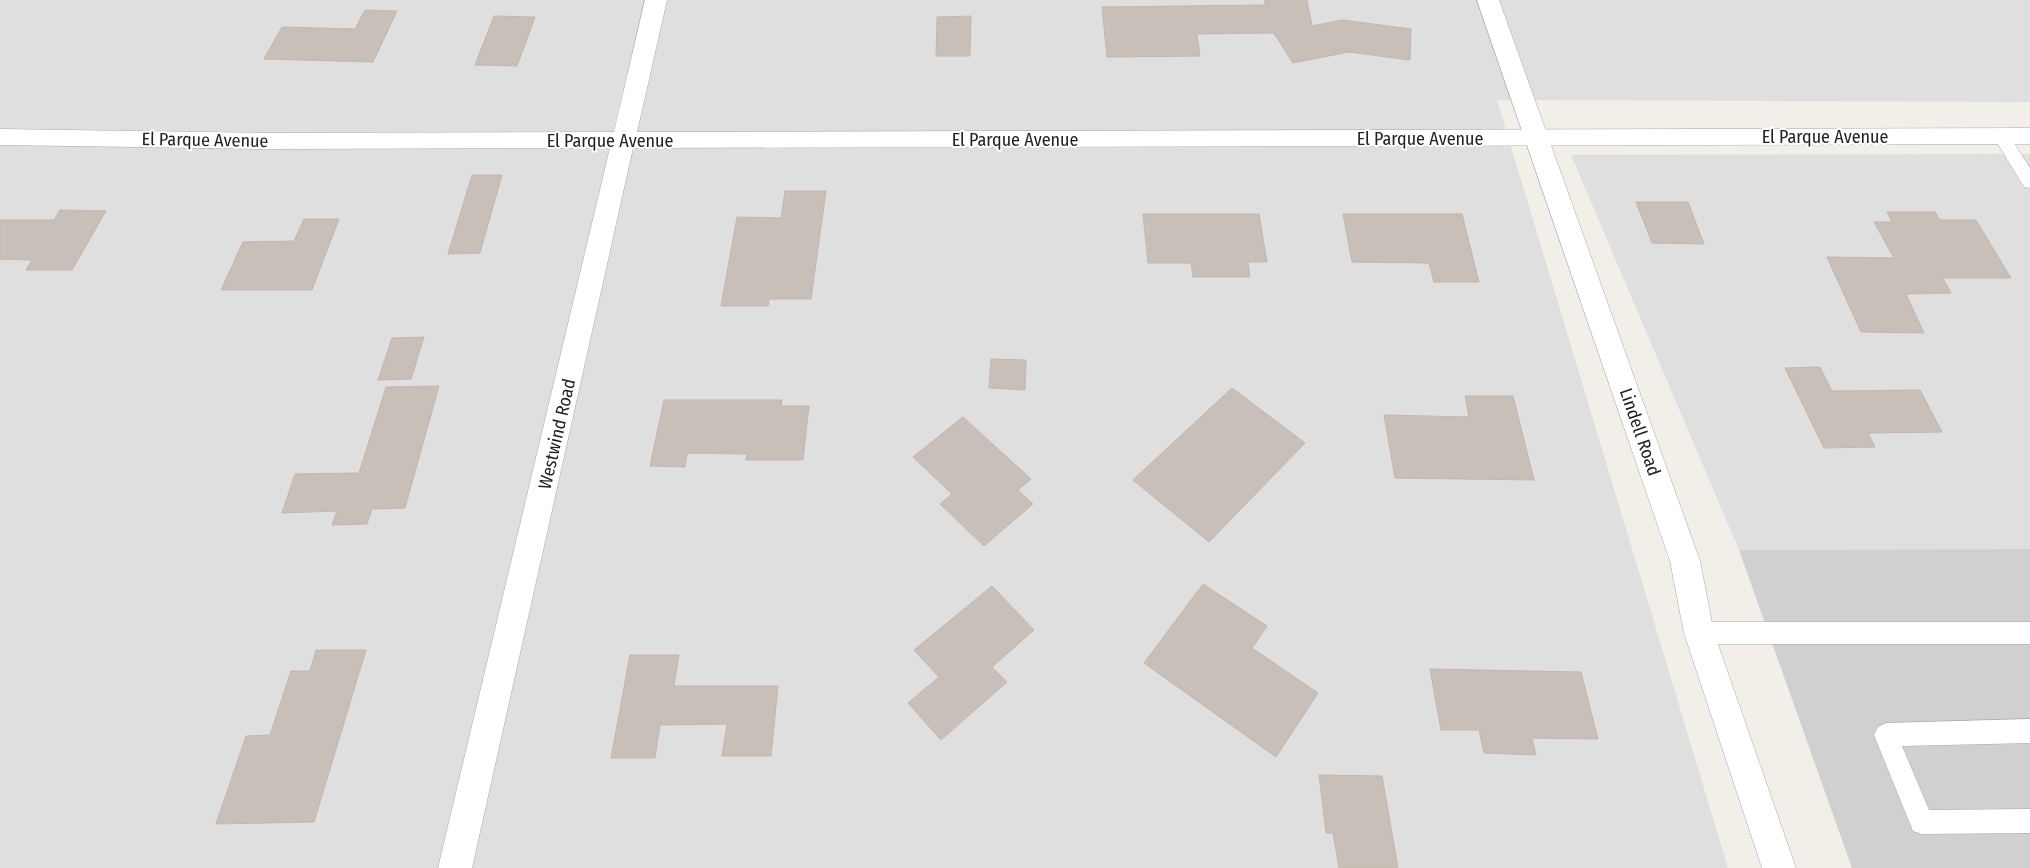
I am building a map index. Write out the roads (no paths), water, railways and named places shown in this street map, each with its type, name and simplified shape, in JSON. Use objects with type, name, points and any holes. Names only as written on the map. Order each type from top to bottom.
[{"type":"street","name":"Westwind Road","points":[[455,868],[656,0]]},
{"type":"street","name":"Lindell Road","points":[[1488,0],[1685,561],[1699,633],[1779,868]]},
{"type":"street","name":"El Parque Avenue","points":[[0,137],[266,141],[624,141],[2030,136]]},
{"type":"lane","points":[[2001,136],[2030,182]]},
{"type":"lane","points":[[1699,633],[2030,633]]},
{"type":"lane","points":[[2030,731],[1886,734],[1922,822],[2030,821]]}]
